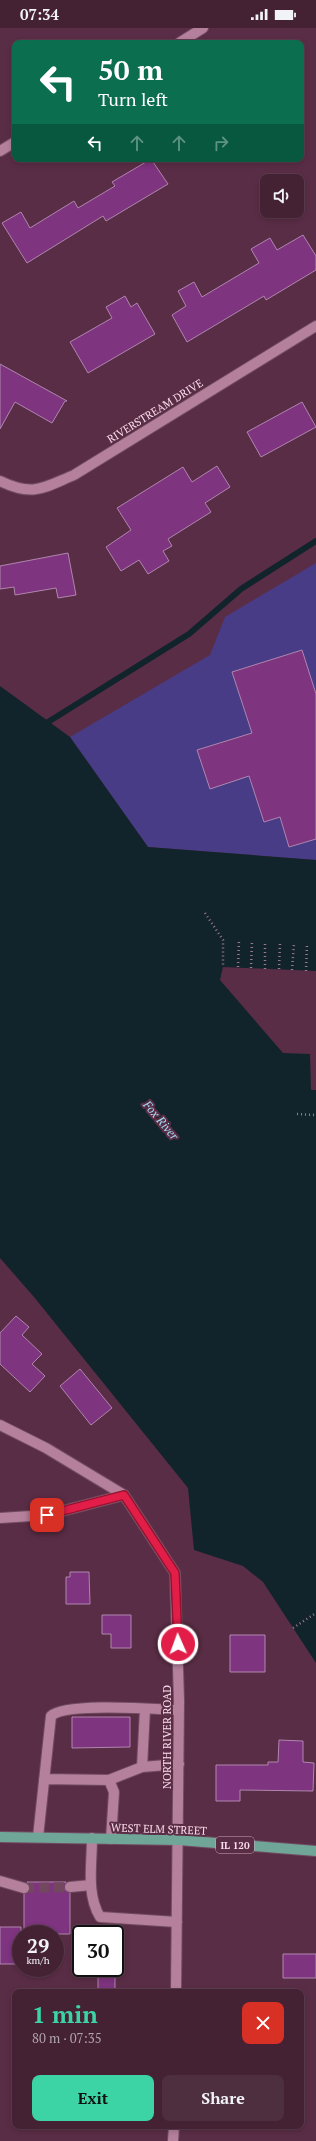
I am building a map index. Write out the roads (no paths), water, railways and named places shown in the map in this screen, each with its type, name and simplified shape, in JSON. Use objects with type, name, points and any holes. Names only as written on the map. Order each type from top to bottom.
[{"type":"main road","name":"WEST ELM STREET","points":[[0,1837],[179,1840],[316,1851]]},
{"type":"street","points":[[184,40],[203,28]]},
{"type":"street","points":[[0,151],[12,144]]},
{"type":"street","name":"RIVERSTREAM DRIVE","points":[[0,481],[11,486],[34,491],[74,475],[316,326]]},
{"type":"street","name":"NORTH RIVER ROAD","points":[[0,1425],[46,1448],[124,1495],[175,1573],[179,1710],[179,1840],[176,1989]]},
{"type":"street","points":[[0,1518],[47,1515],[124,1495]]},
{"type":"street","points":[[38,1837],[51,1716],[56,1711],[81,1708],[179,1710]]},
{"type":"street","points":[[142,1767],[145,1709]]},
{"type":"street","points":[[44,1779],[109,1780],[142,1767],[179,1764]]},
{"type":"street","points":[[109,1780],[114,1792],[111,1839]]},
{"type":"street","points":[[92,1838],[91,1885],[95,1908],[100,1917],[177,1922]]},
{"type":"street","points":[[0,1881],[24,1888]]},
{"type":"street","points":[[70,1887],[91,1885]]},
{"type":"street","points":[[173,2141],[174,2129]]},
{"type":"water","name":"Fox River","points":[[0,686],[70,737],[148,847],[316,860],[316,971],[223,967],[220,980],[283,1053],[310,1054],[311,1090],[316,1090],[316,1663],[263,1582],[243,1566],[194,1550],[188,1488],[34,1297],[0,1258]]},
{"type":"waterway","points":[[48,722],[189,634],[241,589],[316,541]]},
{"type":"tunnel","points":[[24,1888],[70,1887]]}]
